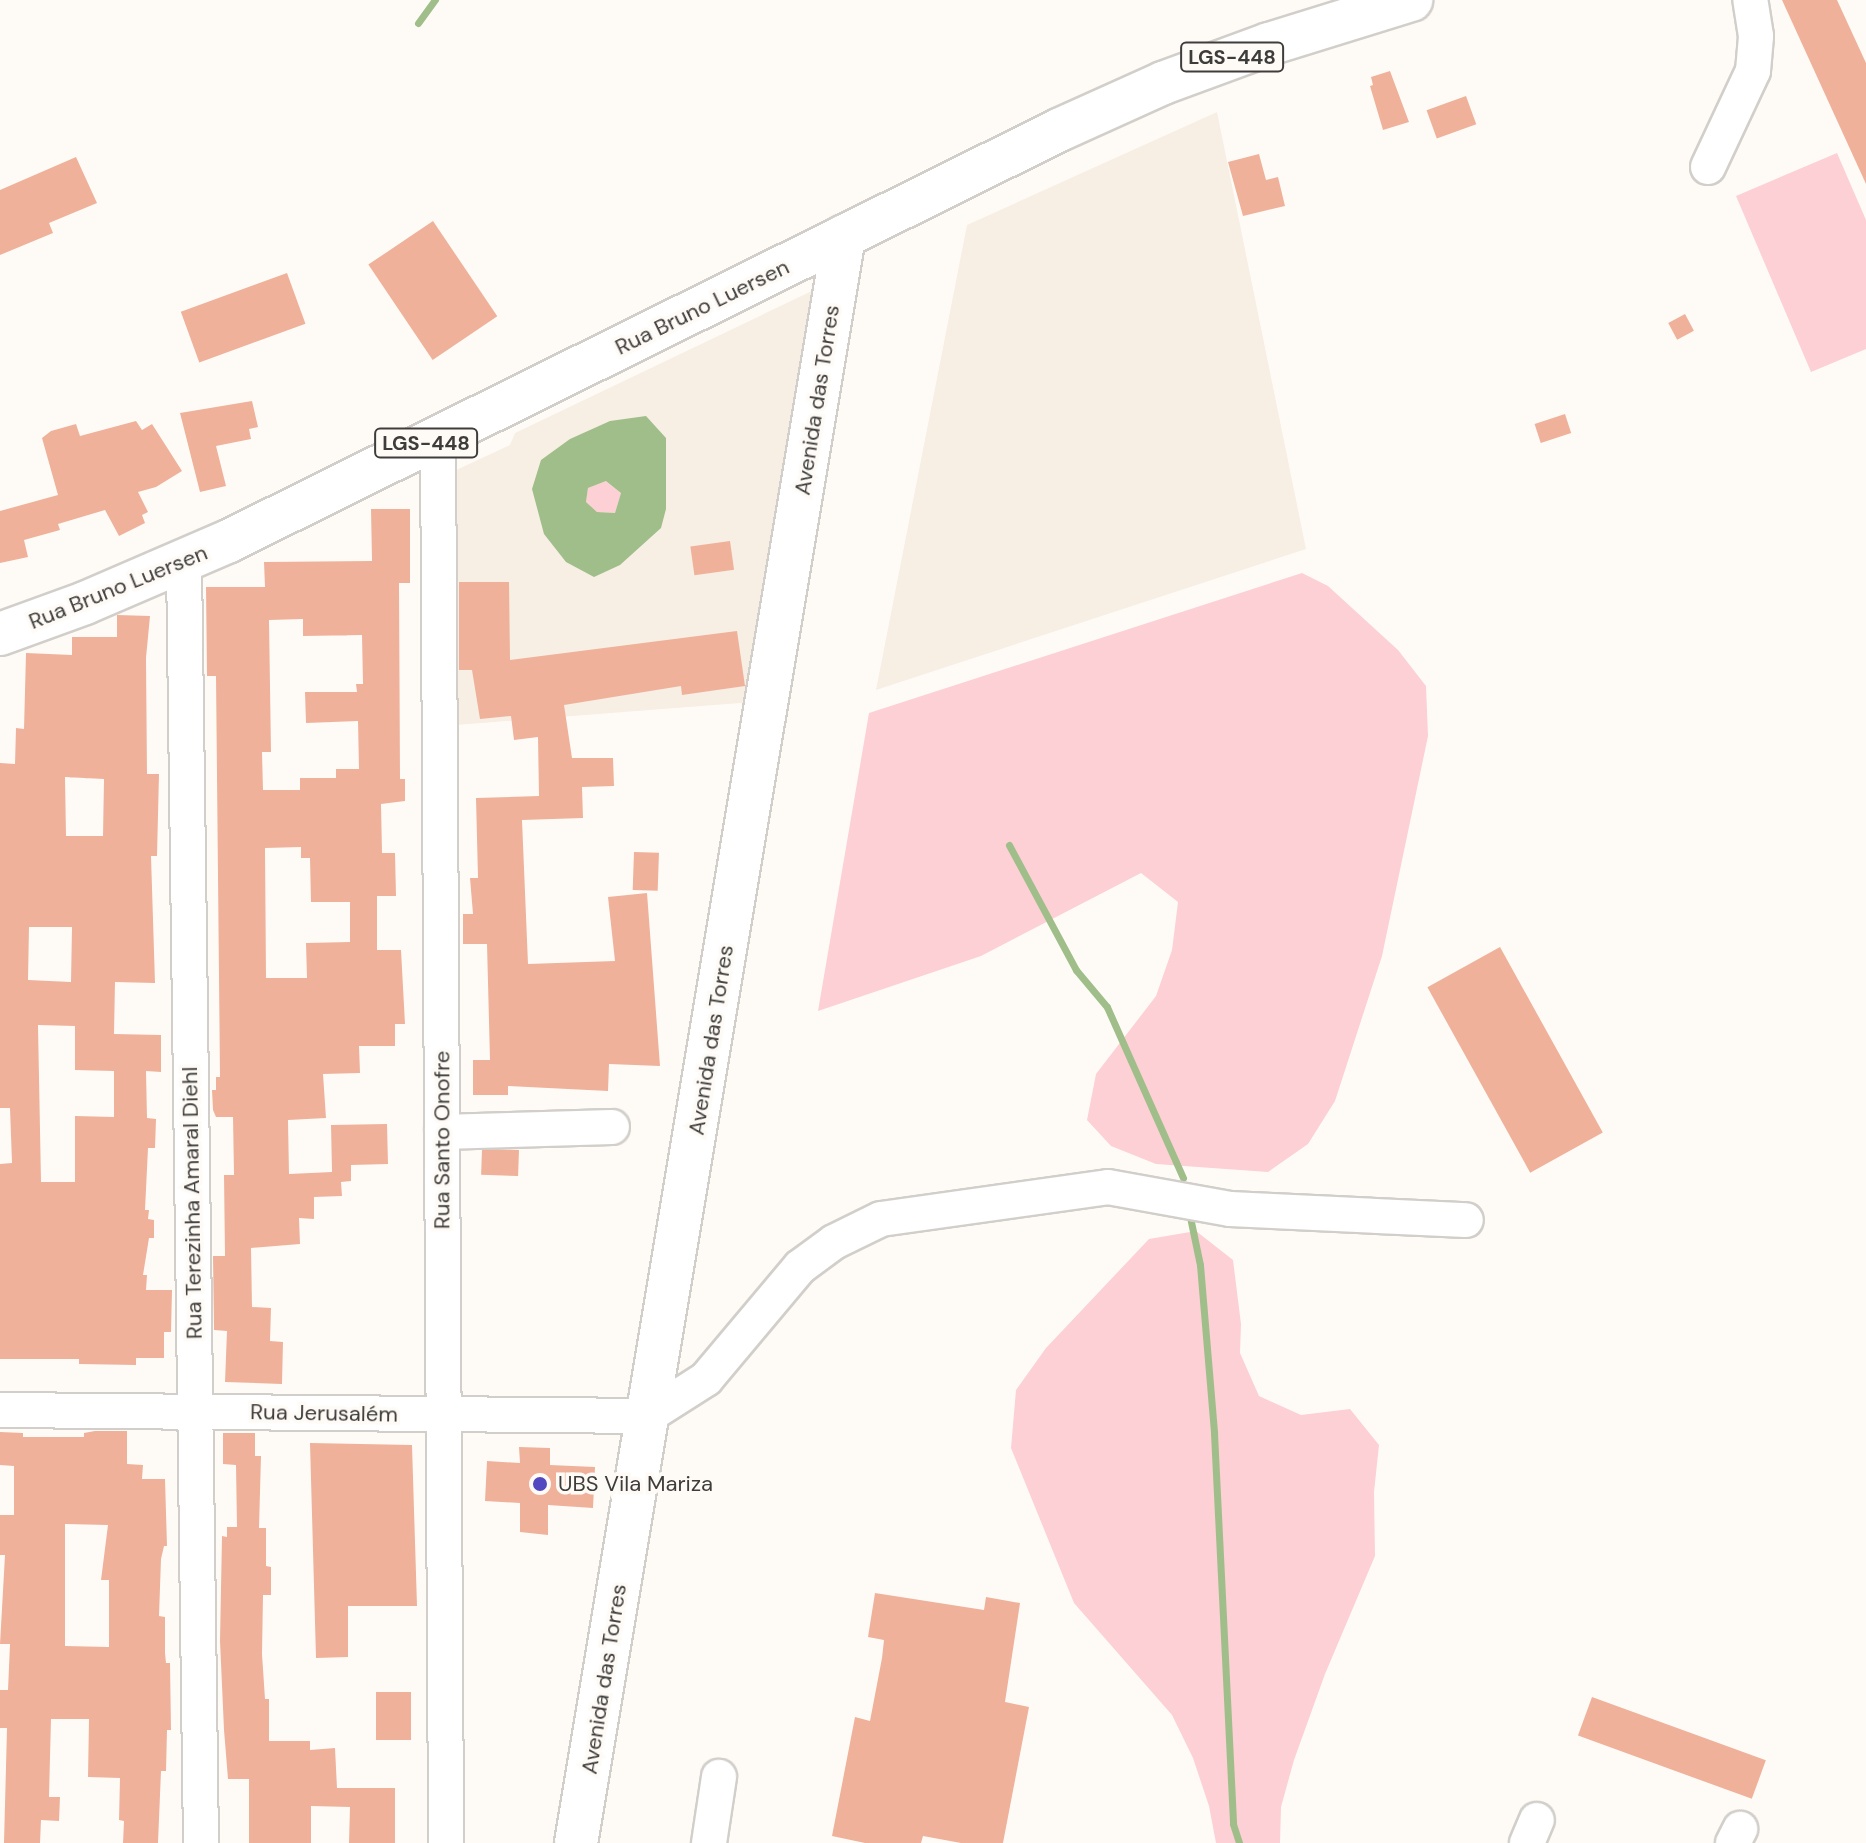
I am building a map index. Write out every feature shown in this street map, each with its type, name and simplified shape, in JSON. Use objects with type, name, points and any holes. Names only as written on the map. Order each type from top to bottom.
[{"type":"main road","name":"Rua Bruno Luersen","points":[[0,634],[184,562],[844,236],[1163,83],[1269,44],[1411,0]]},
{"type":"main road","name":"Avenida das Torres","points":[[576,1843],[844,236]]},
{"type":"street","points":[[1708,167],[1753,71],[1756,36],[1750,0]]},
{"type":"street","name":"Rua Santo Onofre","points":[[438,437],[446,1843]]},
{"type":"street","name":"Rua Terezinha Amaral Diehl","points":[[184,562],[201,1843]]},
{"type":"street","points":[[442,1132],[612,1127]]},
{"type":"street","points":[[648,1416],[706,1379],[800,1267],[834,1242],[881,1219],[1108,1187],[1230,1209],[1466,1220]]},
{"type":"street","name":"Rua Jerusalém","points":[[0,1410],[648,1416]]},
{"type":"street","points":[[709,1843],[719,1777]]},
{"type":"shaded area","points":[[1217,112],[1306,549],[876,690],[967,225]]},
{"type":"shaded area","points":[[1837,153],[1866,220],[1866,349],[1811,372],[1736,196]]},
{"type":"shaded area","points":[[814,290],[753,702],[456,725],[454,471],[510,445],[515,433]]},
{"type":"shaded area","points":[[646,416],[666,438],[666,509],[661,528],[620,565],[594,577],[566,562],[544,534],[532,489],[541,460],[570,439],[610,421]],"holes":[[[606,481],[621,493],[615,513],[597,512],[586,502],[588,488]]]},
{"type":"shaded area","points":[[606,481],[621,493],[615,513],[597,512],[586,502],[588,488]]},
{"type":"shaded area","points":[[1302,573],[1328,586],[1398,650],[1426,686],[1428,736],[1382,956],[1335,1101],[1308,1144],[1268,1172],[1156,1164],[1111,1146],[1087,1120],[1096,1074],[1156,996],[1172,950],[1178,902],[1141,873],[981,956],[818,1011],[869,713]]},
{"type":"shaded area","points":[[1196,1231],[1233,1260],[1241,1324],[1240,1353],[1259,1396],[1301,1415],[1350,1409],[1379,1445],[1374,1492],[1375,1556],[1325,1674],[1294,1760],[1281,1807],[1280,1843],[1216,1843],[1209,1806],[1193,1758],[1172,1715],[1074,1603],[1011,1448],[1016,1390],[1046,1348],[1149,1239]]},
{"type":"building","points":[[1782,0],[1837,0],[1866,63],[1866,184]]},
{"type":"building","points":[[1390,71],[1409,122],[1383,130],[1370,86],[1373,85],[1371,77]]},
{"type":"building","points":[[1466,96],[1476,124],[1437,139],[1427,110]]},
{"type":"building","points":[[1259,154],[1266,180],[1278,177],[1285,206],[1243,216],[1228,162]]},
{"type":"building","points":[[76,157],[97,203],[49,223],[53,233],[0,255],[0,190]]},
{"type":"building","points":[[433,221],[497,316],[433,360],[368,265]]},
{"type":"building","points":[[287,273],[305,324],[199,362],[181,312]]},
{"type":"building","points":[[1685,314],[1694,331],[1677,340],[1668,323]]},
{"type":"building","points":[[252,401],[258,427],[249,429],[251,439],[216,446],[226,486],[200,492],[180,413]]},
{"type":"building","points":[[1565,414],[1571,433],[1541,443],[1535,424]]},
{"type":"building","points":[[136,421],[142,430],[152,424],[182,471],[156,487],[138,492],[148,512],[142,515],[145,523],[119,536],[105,510],[58,524],[60,530],[24,540],[28,557],[0,563],[0,511],[58,495],[42,438],[51,431],[76,424],[80,436]]},
{"type":"building","points":[[371,509],[410,509],[410,583],[399,583],[400,779],[405,779],[405,801],[381,804],[382,853],[395,853],[396,896],[377,896],[377,950],[401,950],[405,1024],[395,1024],[395,1046],[359,1046],[360,1073],[323,1074],[326,1118],[288,1120],[289,1174],[332,1172],[331,1125],[387,1124],[388,1164],[351,1165],[351,1181],[341,1182],[342,1196],[314,1197],[314,1219],[299,1218],[300,1244],[251,1248],[252,1307],[271,1308],[270,1341],[283,1342],[282,1384],[225,1382],[227,1331],[214,1330],[213,1256],[225,1256],[224,1175],[234,1175],[233,1117],[216,1117],[213,1110],[212,1090],[216,1090],[216,1077],[220,1077],[216,676],[207,676],[206,587],[265,587],[264,562],[372,561]],"holes":[[[303,619],[303,636],[362,635],[363,684],[356,684],[357,692],[305,692],[306,723],[358,721],[359,769],[336,769],[336,778],[300,778],[300,790],[263,790],[262,752],[271,752],[269,620]],[[301,847],[301,858],[310,858],[311,902],[350,902],[350,942],[306,943],[307,978],[266,978],[265,848]]]},
{"type":"building","points":[[730,541],[734,570],[694,575],[690,547]]},
{"type":"building","points":[[459,582],[509,582],[510,660],[737,631],[745,686],[682,695],[681,686],[564,705],[572,758],[613,758],[614,786],[582,787],[583,818],[522,820],[528,964],[615,961],[608,897],[647,893],[660,1066],[609,1064],[608,1091],[508,1086],[508,1095],[473,1095],[473,1060],[490,1060],[487,944],[463,944],[463,914],[473,914],[470,878],[478,878],[476,798],[539,796],[538,737],[514,740],[511,716],[480,719],[472,670],[459,670]]},
{"type":"building","points":[[117,615],[150,616],[146,658],[147,774],[159,774],[157,856],[151,856],[155,983],[115,982],[114,1034],[161,1035],[161,1072],[146,1071],[147,1118],[156,1119],[155,1148],[148,1148],[145,1210],[149,1210],[148,1219],[154,1220],[154,1238],[149,1238],[143,1275],[147,1275],[146,1290],[172,1290],[171,1332],[164,1332],[164,1358],[136,1358],[136,1365],[79,1364],[79,1359],[0,1359],[0,1164],[12,1163],[10,1108],[0,1108],[0,763],[15,764],[16,728],[24,729],[26,653],[72,655],[72,637],[117,637]],"holes":[[[65,777],[104,779],[103,836],[66,836]],[[29,927],[72,927],[71,982],[28,980]],[[38,1025],[75,1026],[75,1070],[114,1071],[114,1117],[75,1116],[75,1182],[41,1182]]]},
{"type":"building","points":[[634,852],[659,853],[658,891],[633,890]]},
{"type":"building","points":[[1500,947],[1603,1132],[1530,1173],[1427,987]]},
{"type":"building","points":[[482,1149],[519,1150],[518,1176],[481,1175]]},
{"type":"building","points":[[127,1431],[127,1464],[143,1465],[142,1479],[165,1479],[167,1546],[164,1546],[161,1559],[159,1616],[165,1617],[166,1663],[170,1663],[171,1730],[167,1730],[166,1771],[161,1771],[158,1843],[123,1843],[124,1821],[119,1820],[120,1778],[88,1777],[89,1719],[51,1719],[49,1797],[60,1797],[59,1821],[41,1820],[40,1843],[4,1843],[7,1728],[0,1728],[0,1690],[8,1690],[10,1644],[0,1644],[5,1555],[0,1555],[0,1515],[14,1515],[14,1466],[0,1465],[0,1432],[23,1433],[23,1437],[84,1437],[84,1433]],"holes":[[[65,1524],[108,1525],[101,1580],[109,1580],[109,1647],[65,1646]]]},
{"type":"building","points":[[223,1433],[255,1433],[255,1456],[261,1456],[259,1528],[266,1528],[266,1566],[271,1567],[271,1595],[263,1595],[262,1654],[265,1699],[269,1699],[269,1741],[310,1741],[310,1750],[335,1748],[337,1788],[395,1788],[395,1843],[349,1843],[350,1807],[311,1806],[311,1843],[249,1843],[249,1779],[228,1779],[224,1730],[220,1641],[222,1536],[227,1537],[227,1527],[237,1527],[236,1465],[223,1464]]},
{"type":"building","points":[[310,1443],[412,1445],[417,1606],[348,1606],[348,1657],[316,1658]]},
{"type":"building","name":"UBS Vila Mariza","points":[[519,1447],[550,1448],[550,1465],[595,1467],[593,1508],[548,1505],[548,1535],[520,1532],[520,1503],[485,1501],[487,1461],[520,1463]]},
{"type":"building","points":[[875,1593],[984,1610],[986,1597],[1020,1603],[1005,1702],[1029,1707],[1003,1843],[961,1843],[923,1836],[921,1843],[865,1843],[832,1836],[855,1717],[870,1721],[882,1658],[884,1640],[868,1637]]},
{"type":"building","points":[[376,1692],[411,1692],[411,1740],[376,1740]]},
{"type":"building","points":[[1592,1697],[1766,1760],[1752,1799],[1578,1736]]},
{"type":"waterway","points":[[418,23],[435,0]]},
{"type":"waterway","points":[[1009,845],[1076,970],[1107,1007],[1183,1178]]},
{"type":"waterway","points":[[1190,1217],[1200,1265],[1214,1433],[1233,1824],[1239,1843]]},
{"type":"place","name":"UBS Vila Mariza","points":[[540,1484]]}]
